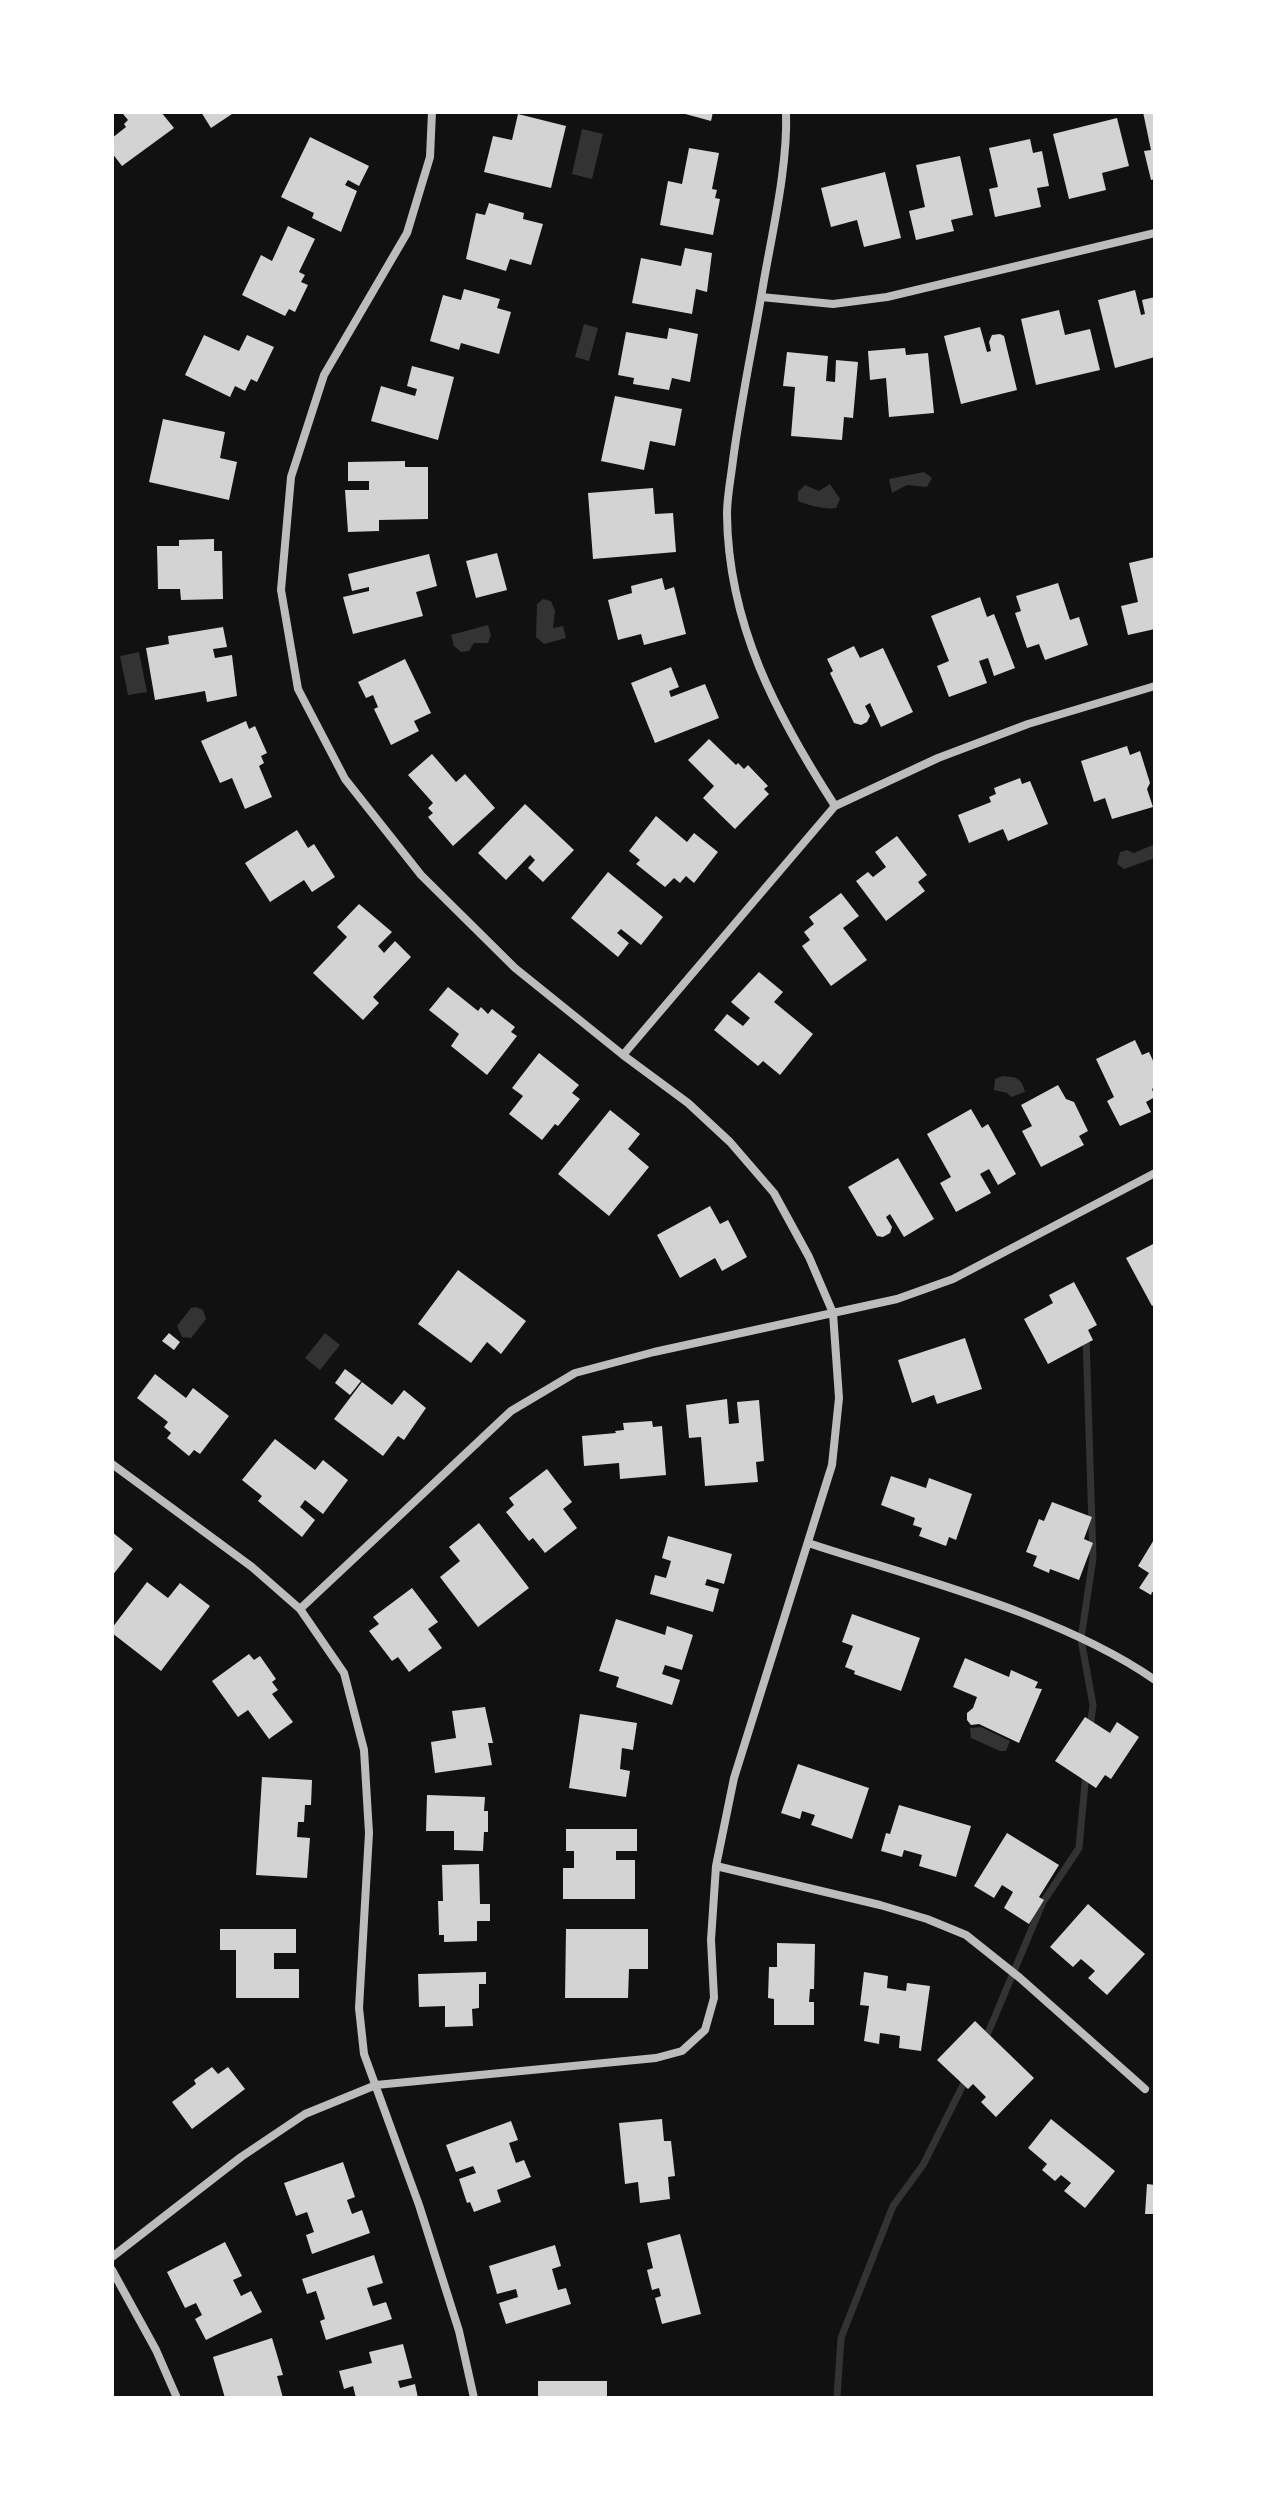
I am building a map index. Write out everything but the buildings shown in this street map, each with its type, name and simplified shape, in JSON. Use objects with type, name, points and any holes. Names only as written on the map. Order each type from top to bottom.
[{"type":"street","points":[[112,2257],[241,2157],[305,2114],[376,2085],[656,2058],[682,2051],[705,2030],[714,1998],[711,1940],[716,1866],[734,1778],[832,1465],[839,1398],[833,1313],[809,1257],[774,1193],[730,1142],[688,1103],[515,968],[421,875],[345,779],[298,689],[281,590],[291,477],[324,375],[407,233],[430,157],[432,112]]},
{"type":"street","points":[[786,112],[776,213],[738,419],[727,512],[733,581],[752,649],[774,704],[835,806]]},
{"type":"street","points":[[761,297],[833,304],[887,297],[1155,233]]},
{"type":"street","points":[[623,1055],[835,806],[938,758],[1002,733],[1155,686]]},
{"type":"street","points":[[300,1609],[511,1411],[575,1373],[654,1352],[897,1299],[953,1279],[1155,1173]]},
{"type":"street","points":[[112,1464],[252,1567],[300,1609],[344,1673],[364,1750],[369,1833],[359,2008],[364,2054],[424,2219],[459,2331],[474,2398]]},
{"type":"street","points":[[808,1543],[984,1600],[1058,1629],[1125,1659],[1155,1680]]},
{"type":"street","points":[[716,1866],[880,1905],[966,1935],[1020,1978],[1145,2089]]},
{"type":"street","points":[[112,2270],[156,2350],[177,2398]]},
{"type":"shaded area","points":[[582,129],[603,134],[592,179],[572,174]]},
{"type":"shaded area","points":[[584,324],[598,328],[589,361],[575,357]]},
{"type":"shaded area","points":[[924,472],[932,478],[927,487],[907,485],[892,493],[889,479]]},
{"type":"shaded area","points":[[830,484],[840,499],[836,508],[817,507],[798,501],[798,492],[805,485],[819,491]]},
{"type":"shaded area","points":[[543,599],[551,601],[555,611],[553,628],[563,626],[566,638],[544,644],[536,637],[537,604]]},
{"type":"shaded area","points":[[488,625],[491,635],[488,643],[474,643],[469,651],[461,652],[454,646],[451,635]]},
{"type":"shaded area","points":[[139,652],[147,692],[128,695],[120,656]]},
{"type":"shaded area","points":[[1155,844],[1155,858],[1124,869],[1117,864],[1120,852],[1127,850],[1134,853]]},
{"type":"shaded area","points":[[1003,1076],[1018,1079],[1025,1092],[1011,1097],[994,1090],[995,1079]]},
{"type":"shaded area","points":[[191,1308],[203,1310],[206,1319],[191,1338],[182,1337],[177,1326]]},
{"type":"shaded area","points":[[325,1333],[340,1345],[320,1370],[305,1358]]},
{"type":"shaded area","points":[[981,1727],[1010,1741],[1006,1751],[971,1738],[970,1728]]},
{"type":"waterway","points":[[1086,1336],[1093,1558],[1081,1639],[1093,1705],[1090,1728]]},
{"type":"waterway","points":[[985,2040],[1043,1902],[1079,1848],[1086,1772]]},
{"type":"waterway","points":[[837,2398],[841,2338],[893,2206],[923,2165],[967,2077]]}]
